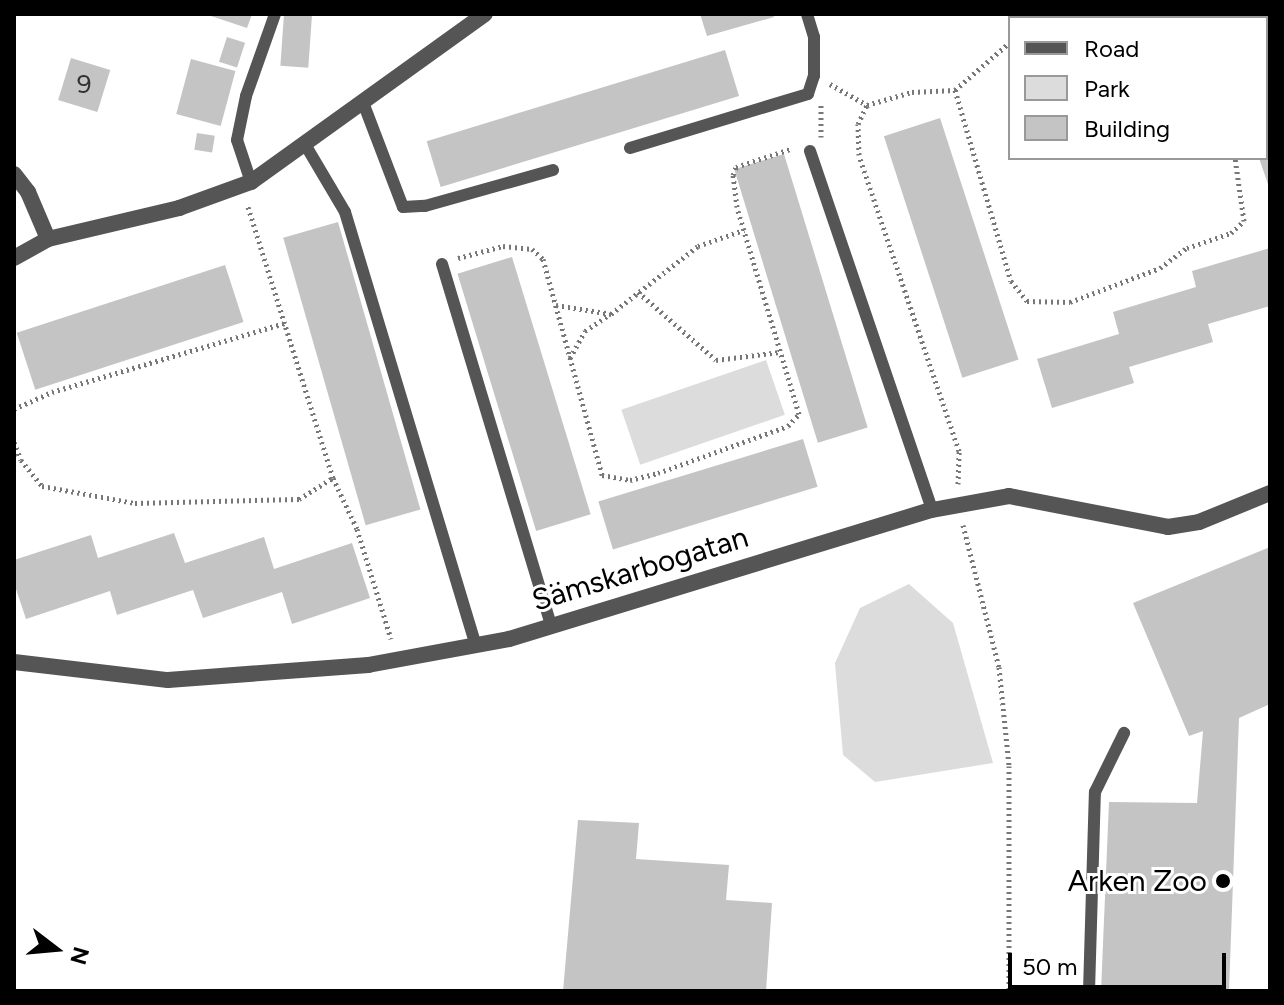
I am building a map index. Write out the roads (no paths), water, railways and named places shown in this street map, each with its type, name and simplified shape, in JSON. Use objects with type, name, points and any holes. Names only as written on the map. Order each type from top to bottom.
[{"type":"street","points":[[14,258],[48,239],[179,208],[246,184],[364,105],[485,14]]},
{"type":"street","points":[[14,174],[28,192],[48,239]]},
{"type":"street","name":"Sämskarbogatan","points":[[14,662],[168,680],[398,660],[476,646],[551,626],[932,510],[958,505],[1009,496],[1168,527],[1199,522],[1270,493]]},
{"type":"lane","points":[[246,184],[237,140],[246,96],[275,14]]},
{"type":"lane","points":[[630,148],[809,91],[814,76],[814,37],[807,14]]},
{"type":"lane","points":[[364,105],[403,207],[425,206],[553,170]]},
{"type":"lane","points":[[306,146],[345,212],[476,646]]},
{"type":"lane","points":[[810,151],[932,510]]},
{"type":"lane","points":[[442,264],[551,626]]},
{"type":"lane","points":[[1089,991],[1095,792],[1124,733]]},
{"type":"place","name":"Arken Zoo","points":[[1223,881]]}]
